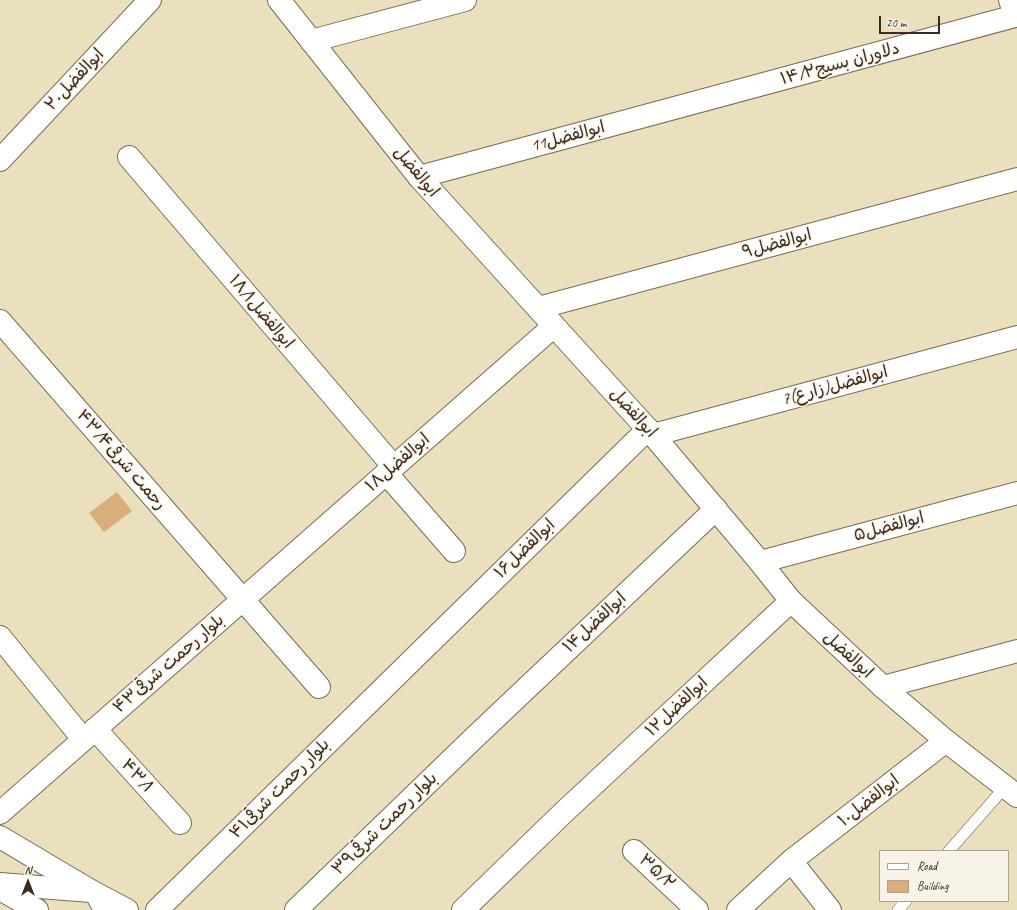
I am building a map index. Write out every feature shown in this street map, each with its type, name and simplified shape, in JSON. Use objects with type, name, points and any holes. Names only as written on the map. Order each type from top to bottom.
[{"type":"main road","name":"ابوالفضل۲۰","points":[[0,160],[150,0]]},
{"type":"main road","name":"ابوالفضل","points":[[278,0],[419,177],[651,432],[791,601],[883,687],[946,741],[1011,791]]},
{"type":"main road","points":[[311,41],[465,0]]},
{"type":"main road","name":"۱۴/۲دلاوران بسیج","points":[[717,97],[1015,16],[1010,0]]},
{"type":"main road","name":"11ابوالفضل","points":[[419,177],[717,97]]},
{"type":"main road","name":"ابوالفضل۱۸/۱","points":[[129,157],[390,470],[454,551]]},
{"type":"main road","name":"ابوالفضل۹","points":[[538,308],[1017,179]]},
{"type":"main road","name":"۴۳/۴رحمت شرقی","points":[[0,321],[319,687]]},
{"type":"main road","name":"ابوالفضل۱۸","points":[[243,599],[554,326]]},
{"type":"main road","name":"7ابوالفضل(زارع)","points":[[651,432],[1017,337]]},
{"type":"main road","name":"ابوالفضل۱۶","points":[[403,668],[651,432]]},
{"type":"main road","name":"ابوالفضل۵","points":[[760,562],[1017,493]]},
{"type":"main road","name":"ابوالفضل۱۴","points":[[475,737],[716,509]]},
{"type":"main road","name":"بلوار رحمت شرقی۴۳","points":[[0,813],[243,599]]},
{"type":"main road","name":"ابوالفضل۱۲","points":[[463,910],[564,812],[791,601]]},
{"type":"main road","name":"۴۳/۱","points":[[0,637],[89,734],[180,823]]},
{"type":"main road","points":[[883,687],[1017,651]]},
{"type":"main road","name":"بلوار رحمت شرقی۴۱","points":[[157,910],[403,668]]},
{"type":"main road","name":"بلوار رحمت شرقی۳۹","points":[[296,910],[475,737]]},
{"type":"main road","name":"ابوالفضل۱۰","points":[[738,910],[791,861],[946,741]]},
{"type":"main road","points":[[0,837],[98,899],[127,910]]},
{"type":"main road","name":"۳۵/۲","points":[[634,851],[697,910]]},
{"type":"main road","points":[[791,861],[830,910]]},
{"type":"main road","points":[[0,884],[98,899]]},
{"type":"main road","points":[[0,889],[37,910]]},
{"type":"lane","points":[[950,850],[1011,791]]},
{"type":"lane","points":[[898,910],[905,902]]},
{"type":"building","points":[[117,492],[132,511],[104,532],[89,513]]}]
